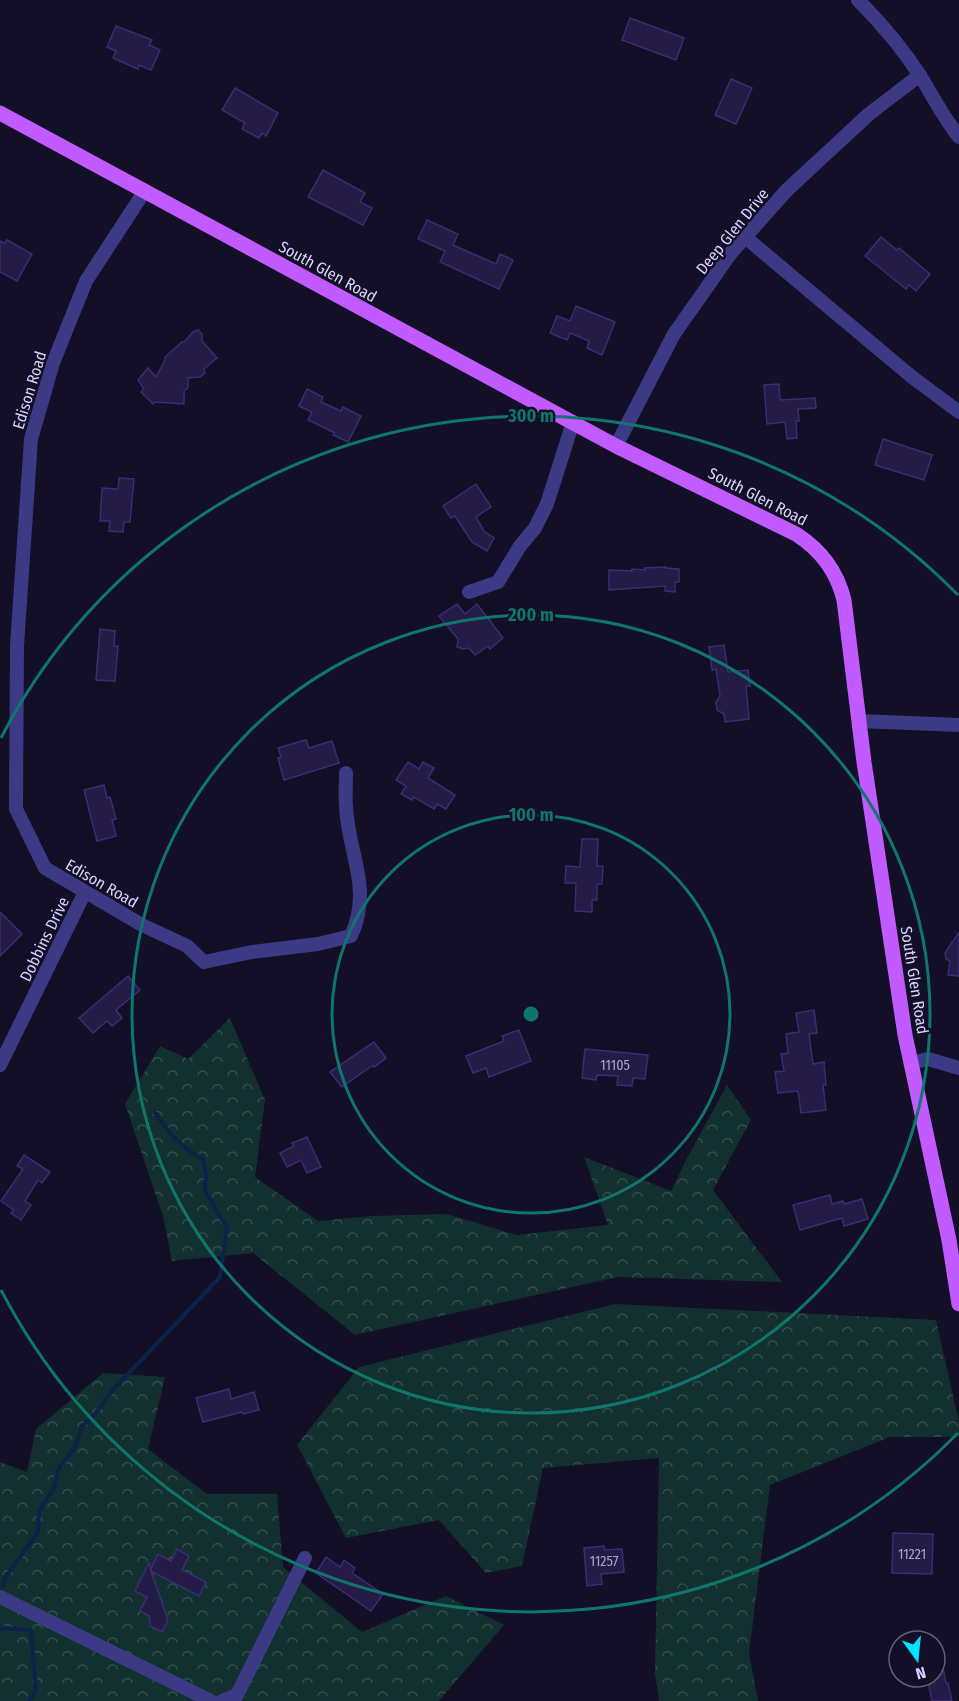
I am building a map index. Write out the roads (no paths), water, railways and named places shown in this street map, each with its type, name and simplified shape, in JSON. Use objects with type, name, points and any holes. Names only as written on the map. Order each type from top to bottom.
[{"type":"main road","name":"South Glen Road","points":[[0,113],[616,446],[796,534],[821,554],[833,571],[844,600],[904,1035],[949,1240],[959,1304]]},
{"type":"street","points":[[858,0],[888,30],[920,75],[948,123],[959,136]]},
{"type":"street","name":"Deep Glen Drive","points":[[616,446],[674,334],[730,253],[787,190],[869,114],[920,75]]},
{"type":"street","name":"Edison Road","points":[[144,192],[87,281],[53,363],[31,439],[17,646],[15,809],[45,868],[142,925],[186,946],[204,962],[252,952],[318,944],[351,936],[361,908],[361,890],[345,807],[346,773]]},
{"type":"street","points":[[745,237],[912,377],[959,412]]},
{"type":"street","points":[[469,592],[498,582],[520,546],[535,528],[547,504],[573,422]]},
{"type":"street","points":[[859,720],[959,725]]},
{"type":"street","name":"Dobbins Drive","points":[[0,1065],[85,892]]},
{"type":"street","points":[[911,1063],[928,1059],[959,1068]]},
{"type":"street","points":[[222,1701],[237,1695],[304,1558]]},
{"type":"street","points":[[0,1597],[211,1701]]},
{"type":"waterway","points":[[3,1586],[5,1578],[38,1532],[39,1511],[54,1488],[58,1470],[75,1447],[82,1426],[92,1418],[112,1391],[220,1277],[227,1228],[205,1191],[206,1175],[203,1159],[176,1139],[155,1113]]},
{"type":"waterway","points":[[0,1628],[31,1630],[36,1690],[29,1701]]}]
